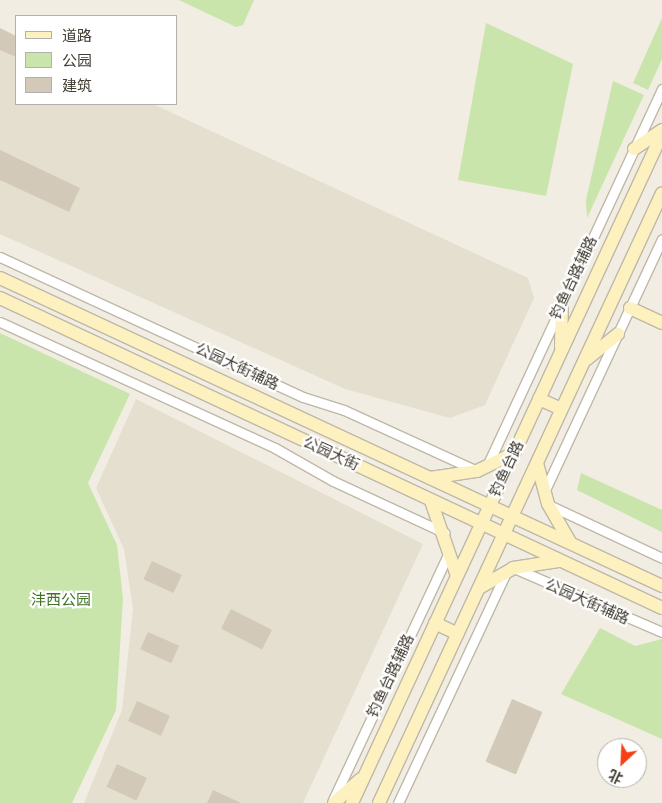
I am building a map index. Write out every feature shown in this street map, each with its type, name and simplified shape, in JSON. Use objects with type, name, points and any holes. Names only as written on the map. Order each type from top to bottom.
[{"type":"main road","points":[[634,149],[662,130]]},
{"type":"main road","name":"钓鱼台路","points":[[352,803],[662,134]]},
{"type":"main road","name":"钓鱼台路","points":[[379,803],[662,193]]},
{"type":"main road","name":"公园大街","points":[[0,278],[662,586]]},
{"type":"main road","name":"公园大街","points":[[0,298],[503,536],[662,608]]},
{"type":"main road","points":[[561,352],[562,304]]},
{"type":"main road","points":[[630,308],[662,323]]},
{"type":"main road","points":[[583,363],[618,334]]},
{"type":"main road","points":[[539,399],[562,409]]},
{"type":"main road","points":[[430,478],[482,468],[514,453]]},
{"type":"main road","points":[[537,463],[546,498],[570,542]]},
{"type":"main road","points":[[431,501],[445,533],[458,576]]},
{"type":"main road","points":[[479,588],[510,570],[558,561]]},
{"type":"main road","points":[[435,623],[458,634]]},
{"type":"main road","points":[[333,803],[364,776]]},
{"type":"main road","points":[[386,803],[387,787]]},
{"type":"street","name":"钓鱼台路辅路","points":[[482,468],[562,304],[662,89]]},
{"type":"street","points":[[662,240],[618,334],[546,498],[662,558]]},
{"type":"street","name":"公园大街辅路","points":[[0,257],[303,397],[344,410],[482,468]]},
{"type":"street","points":[[0,322],[275,448],[333,481],[445,533]]},
{"type":"street","name":"钓鱼台路辅路","points":[[333,803],[450,549]]},
{"type":"street","points":[[398,803],[510,570]]},
{"type":"street","name":"公园大街辅路","points":[[510,570],[662,632]]},
{"type":"shaded area","points":[[0,33],[15,40],[15,105],[155,105],[528,278],[534,298],[485,405],[450,418],[345,389],[0,234]]},
{"type":"shaded area","points":[[136,399],[423,544],[303,803],[84,803],[122,710],[133,609],[124,549],[96,488]]},
{"type":"green space","points":[[179,0],[254,0],[243,25],[236,27]]},
{"type":"green space","points":[[662,18],[662,59],[648,90],[633,83]]},
{"type":"green space","points":[[486,23],[573,64],[546,196],[458,180]]},
{"type":"green space","points":[[613,81],[644,95],[587,218],[586,200]]},
{"type":"green space","name":"沣西公园","points":[[0,333],[130,394],[88,483],[117,545],[123,599],[116,710],[72,803],[0,803]]},
{"type":"green space","points":[[581,473],[662,510],[662,532],[577,490]]},
{"type":"green space","points":[[600,628],[635,646],[662,639],[662,739],[561,694]]},
{"type":"building","points":[[0,28],[15,36],[15,57],[0,50]]},
{"type":"building","points":[[0,150],[80,188],[69,212],[0,180]]},
{"type":"building","points":[[152,561],[182,575],[173,593],[144,579]]},
{"type":"building","points":[[231,609],[272,630],[262,649],[221,629]]},
{"type":"building","points":[[148,632],[179,646],[171,663],[140,649]]},
{"type":"building","points":[[512,699],[542,712],[516,774],[485,762]]},
{"type":"building","points":[[137,701],[170,716],[161,736],[128,721]]},
{"type":"building","points":[[117,764],[147,778],[136,801],[106,787]]},
{"type":"building","points":[[213,790],[241,803],[207,803]]}]
